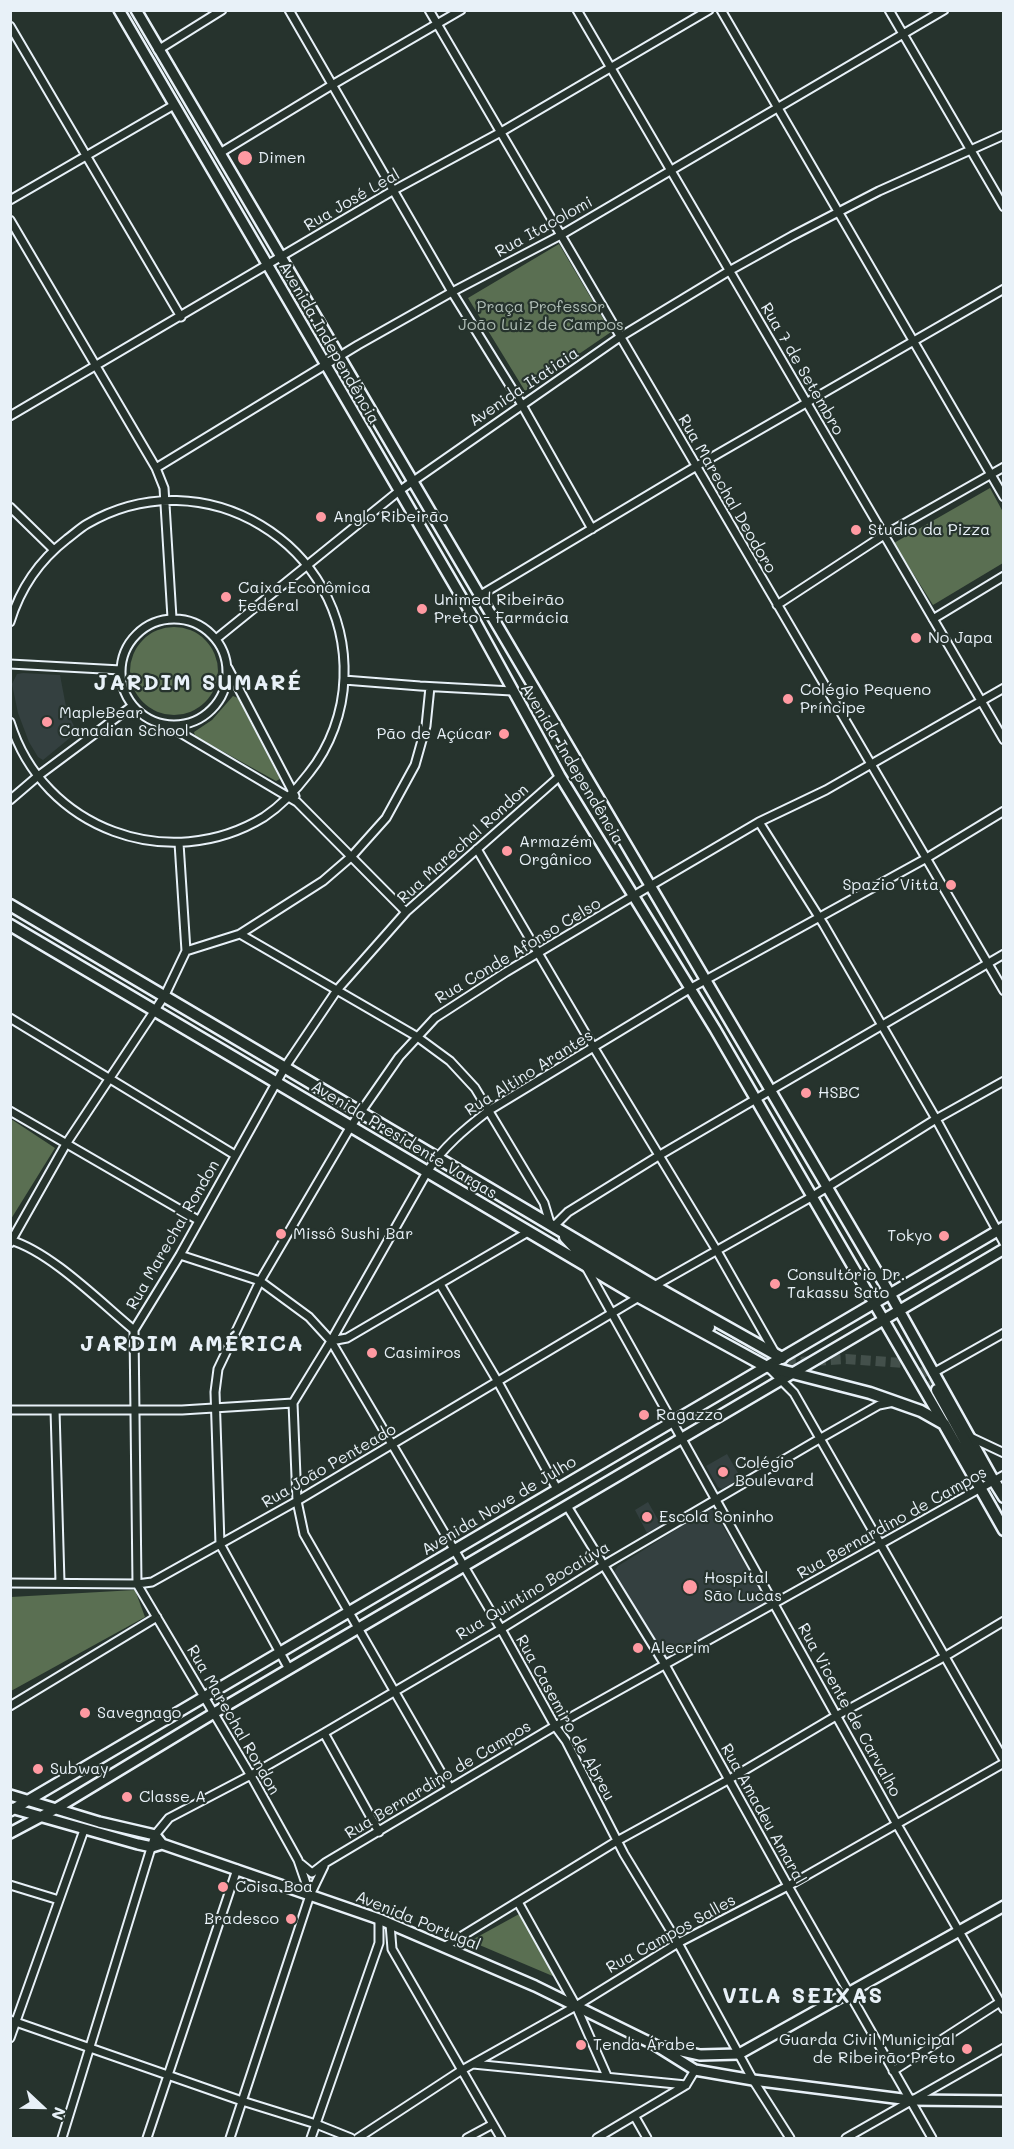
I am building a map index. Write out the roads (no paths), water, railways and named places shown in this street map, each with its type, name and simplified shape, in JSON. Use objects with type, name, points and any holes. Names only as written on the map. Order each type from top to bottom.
[{"type":"main road","name":"Avenida Independência","points":[[119,10],[470,612],[560,776],[757,1100],[1004,1530]]},
{"type":"main road","name":"Avenida Independência","points":[[136,10],[890,1294],[970,1437],[999,1478],[1004,1497]]},
{"type":"main road","name":"Avenida Presidente Vargas","points":[[10,905],[436,1158],[779,1357]]},
{"type":"main road","name":"Avenida Presidente Vargas","points":[[10,925],[639,1297],[765,1366]]},
{"type":"main road","points":[[552,1225],[577,1250],[731,1340]]},
{"type":"main road","name":"Avenida Nove de Julho","points":[[12,1809],[30,1801],[672,1423],[779,1357],[1000,1229]]},
{"type":"main road","name":"Avenida Nove de Julho","points":[[10,1833],[57,1808],[214,1713],[1004,1249]]},
{"type":"main road","points":[[765,1366],[895,1402],[921,1411],[944,1424]]},
{"type":"main road","points":[[937,1390],[984,1475],[999,1478]]},
{"type":"main road","points":[[10,1795],[99,1822],[155,1835],[157,1845]]},
{"type":"main road","name":"Avenida Portugal","points":[[12,1809],[84,1830],[157,1845],[237,1869],[379,1919],[535,1986],[655,2045],[695,2070]]},
{"type":"main road","points":[[739,2054],[1004,1906]]},
{"type":"main road","name":"Avenida Portugal","points":[[655,2045],[700,2055],[739,2054]]},
{"type":"main road","points":[[700,2055],[695,2070],[753,2080],[910,2100],[1004,2102]]},
{"type":"street","points":[[158,50],[222,10]]},
{"type":"street","points":[[289,10],[592,528]]},
{"type":"street","name":"Rua Marechal Deodoro","points":[[429,10],[924,859],[1004,991]]},
{"type":"street","points":[[220,153],[461,10]]},
{"type":"street","name":"Rua 7 de Setembro","points":[[577,10],[1004,741]]},
{"type":"street","name":"Rua José Leal","points":[[11,415],[394,190],[501,132],[709,10]]},
{"type":"street","points":[[721,10],[1004,497]]},
{"type":"street","points":[[889,10],[1004,207]]},
{"type":"street","name":"Rua Itacolomi","points":[[156,468],[339,356],[452,292],[561,235],[944,10]]},
{"type":"street","points":[[10,26],[181,317]]},
{"type":"street","points":[[10,200],[174,105]]},
{"type":"street","name":"Avenida Itatiaia","points":[[216,639],[399,491],[620,337],[729,271],[839,212],[879,191],[1004,135]]},
{"type":"street","points":[[10,220],[156,468],[164,489],[172,618]]},
{"type":"street","points":[[479,596],[695,467],[1004,289]]},
{"type":"street","points":[[777,605],[884,535],[1004,467]]},
{"type":"street","points":[[10,622],[23,590],[37,569],[54,550],[87,524],[124,507],[165,500],[198,502],[229,509],[249,518],[285,541],[307,564],[321,585],[334,615],[344,655],[344,680],[337,721],[320,759],[291,795],[264,816],[238,830],[208,839],[179,843],[146,841],[105,828],[86,819],[60,800],[38,776],[24,756],[10,722]]},
{"type":"street","points":[[10,507],[54,550]]},
{"type":"street","points":[[933,619],[1004,576]]},
{"type":"street","points":[[291,795],[216,639],[196,623],[184,619],[172,618],[142,629],[131,640],[124,654],[121,670],[124,689],[132,706],[148,719],[167,725],[291,795],[406,912]]},
{"type":"street","points":[[10,664],[121,670]]},
{"type":"street","points":[[167,725],[183,725],[198,720],[211,710],[224,690],[227,666]]},
{"type":"street","points":[[344,680],[512,691]]},
{"type":"street","points":[[186,951],[240,934],[323,880],[352,856],[386,818],[416,765],[426,726],[430,687]]},
{"type":"street","name":"Rua Conde Afonso Celso","points":[[289,1669],[220,1544],[215,1392],[218,1369],[260,1281],[351,1126],[399,1057],[435,1018],[506,972],[759,822],[826,790],[1004,688]]},
{"type":"street","points":[[10,800],[38,776],[132,706]]},
{"type":"street","name":"Rua Marechal Rondon","points":[[310,1894],[298,1860],[251,1775],[136,1584],[134,1330],[180,1256],[285,1067],[337,990],[406,912],[560,776]]},
{"type":"street","name":"Rua Altino Arantes","points":[[293,1403],[427,1172],[436,1158],[466,1128],[488,1111],[691,988],[924,859],[1004,811]]},
{"type":"street","points":[[759,822],[819,918],[882,1026],[1000,1229],[1004,1243]]},
{"type":"street","points":[[134,1330],[48,1259],[31,1248],[11,1241],[66,1144],[165,995],[186,951],[179,843]]},
{"type":"street","points":[[477,849],[779,1357]]},
{"type":"street","points":[[240,934],[416,1036],[450,1061],[475,1088],[544,1203],[552,1225],[568,1212],[660,1155],[1004,954]]},
{"type":"street","points":[[10,1018],[235,1155]]},
{"type":"street","points":[[654,1286],[827,1188],[936,1119],[1004,1081]]},
{"type":"street","points":[[10,1111],[198,1220]]},
{"type":"street","points":[[331,1341],[347,1338],[528,1232]]},
{"type":"street","name":"Rua Casemiro de Abreu","points":[[180,1256],[260,1281],[309,1317],[331,1341],[501,1629],[555,1726],[566,1741],[617,1842],[678,1943],[753,2080],[790,2139]]},
{"type":"street","name":"Rua Vicente de Carvalho","points":[[585,1265],[896,1823],[1002,2005]]},
{"type":"street","points":[[440,1284],[557,1489]]},
{"type":"street","name":"Rua João Penteado","points":[[10,1583],[136,1584],[153,1582],[297,1502],[639,1297]]},
{"type":"street","points":[[339,1327],[347,1338]]},
{"type":"street","points":[[933,1373],[1004,1334]]},
{"type":"street","name":"Avenida Presidente Vargas","points":[[765,1366],[794,1393],[1004,1761]]},
{"type":"street","name":"Rua Quintino Bocaiúva","points":[[155,1835],[169,1818],[324,1733],[501,1629],[716,1498],[879,1405],[895,1402]]},
{"type":"street","points":[[10,1410],[182,1410],[293,1403],[297,1502],[304,1534],[450,1788]]},
{"type":"street","points":[[55,1410],[60,1582]]},
{"type":"street","points":[[970,1437],[1004,1453]]},
{"type":"street","name":"Rua Bernardino de Campos","points":[[298,1860],[312,1873],[325,1863],[555,1726],[999,1478]]},
{"type":"street","name":"Rua Amadeu Amaral","points":[[567,1506],[665,1666],[932,2139]]},
{"type":"street","points":[[10,1706],[157,1617]]},
{"type":"street","points":[[444,1947],[617,1842],[1004,1621]]},
{"type":"street","points":[[324,1733],[379,1832]]},
{"type":"street","name":"Rua Campos Salles","points":[[358,2139],[462,2070],[576,2006],[678,1943],[788,1886],[1004,1761]]},
{"type":"street","points":[[10,2038],[13,2021],[84,1830]]},
{"type":"street","points":[[62,2139],[157,1845]]},
{"type":"street","points":[[230,2139],[310,1894],[325,1863]]},
{"type":"street","points":[[147,2139],[237,1869]]},
{"type":"street","points":[[10,1885],[59,1900]]},
{"type":"street","points":[[518,1902],[576,2006],[608,2076]]},
{"type":"street","points":[[311,2139],[379,1942],[379,1919]]},
{"type":"street","points":[[390,1924],[392,1949],[501,2139]]},
{"type":"street","points":[[379,1942],[392,1949]]},
{"type":"street","points":[[893,2070],[1002,2005]]},
{"type":"street","points":[[13,2021],[91,2046],[242,2101],[316,2124],[351,2139]]},
{"type":"street","points":[[846,2139],[855,2136],[910,2100],[1004,2048]]},
{"type":"street","points":[[472,2064],[686,2085]]},
{"type":"street","points":[[597,2139],[686,2085],[695,2070]]},
{"type":"street","points":[[635,2117],[647,2139]]},
{"type":"street","points":[[466,2139],[492,2124]]},
{"type":"tunnel","points":[[731,1340],[759,1355],[781,1363],[846,1359],[903,1363],[926,1375],[937,1390]]},
{"type":"place","name":"Dimen","points":[[245,158]]},
{"type":"place","name":"Anglo Ribeirão","points":[[321,517]]},
{"type":"place","name":"Studio da Pizza","points":[[856,530]]},
{"type":"place","name":"Caixa Econômica Federal","points":[[226,597]]},
{"type":"place","name":"Unimed Ribeirão Preto - Farmácia","points":[[422,609]]},
{"type":"place","name":"No Japa","points":[[916,638]]},
{"type":"place","name":"Colégio Pequeno Príncipe","points":[[788,699]]},
{"type":"place","name":"MapleBear Canadian School","points":[[47,722]]},
{"type":"place","name":"Pão de Açúcar","points":[[504,734]]},
{"type":"place","name":"Armazém Orgânico","points":[[507,851]]},
{"type":"place","name":"Spazio Vitta","points":[[951,885]]},
{"type":"place","name":"HSBC","points":[[806,1093]]},
{"type":"place","name":"Missô Sushi Bar","points":[[281,1234]]},
{"type":"place","name":"Tokyo","points":[[944,1236]]},
{"type":"place","name":"Consultório Dr. Takassu Sato","points":[[775,1284]]},
{"type":"place","name":"Casimiros","points":[[372,1353]]},
{"type":"place","name":"Ragazzo","points":[[644,1415]]},
{"type":"place","name":"Colégio Boulevard","points":[[723,1472]]},
{"type":"place","name":"Escola Soninho","points":[[647,1517]]},
{"type":"place","name":"Hospital São Lucas","points":[[690,1587]]},
{"type":"place","name":"Alecrim","points":[[638,1648]]},
{"type":"place","name":"Savegnago","points":[[85,1713]]},
{"type":"place","name":"Subway","points":[[38,1769]]},
{"type":"place","name":"Classe A","points":[[127,1797]]},
{"type":"place","name":"Coisa Boa","points":[[223,1887]]},
{"type":"place","name":"Bradesco","points":[[291,1919]]},
{"type":"place","name":"Tenda Árabe","points":[[581,2045]]},
{"type":"place","name":"Guarda Civil Municipal de Ribeirão Preto","points":[[967,2049]]},
{"type":"district","name":"JARDIM SUMARÉ","points":[[198,683]]},
{"type":"district","name":"JARDIM AMÉRICA","points":[[192,1344]]},
{"type":"district","name":"VILA SEIXAS","points":[[803,1996]]},
{"type":"park label","name":"Praça Professor João Luiz de Campos","points":[[541,316]]}]
